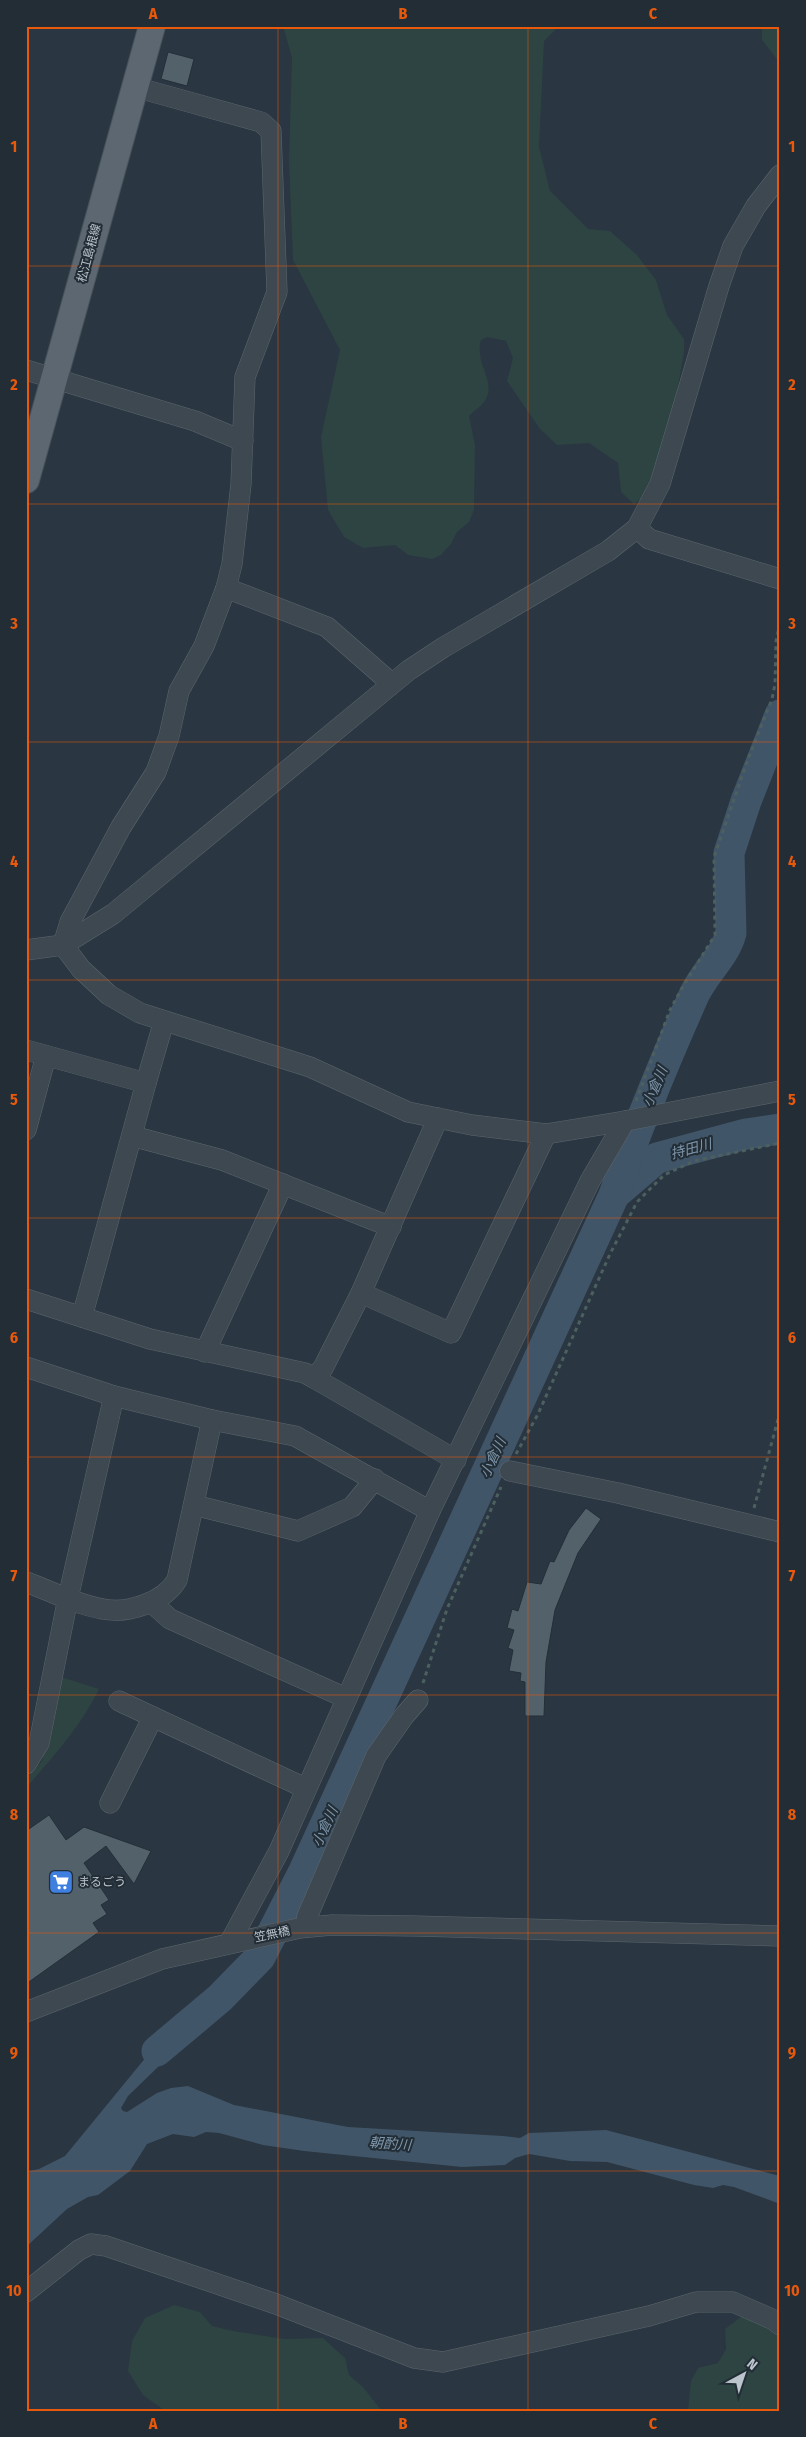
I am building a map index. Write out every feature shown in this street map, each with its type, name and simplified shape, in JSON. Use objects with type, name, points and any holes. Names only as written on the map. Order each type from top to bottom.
[{"type":"main road","name":"松江島根線","points":[[26,480],[152,26]]},
{"type":"street","points":[[63,945],[70,922],[121,827],[156,772],[169,736],[179,691],[204,646],[226,588],[237,530],[245,377],[277,292],[272,135],[268,128],[261,122],[135,87]]},
{"type":"street","points":[[26,950],[63,945],[96,926],[113,914],[391,684],[444,646],[608,551],[637,528],[660,484],[719,286],[733,246],[756,206],[780,175]]},
{"type":"street","points":[[26,370],[195,421],[243,440]]},
{"type":"street","points":[[637,528],[649,539],[780,579]]},
{"type":"street","points":[[226,588],[327,627],[391,684]]},
{"type":"street","points":[[63,945],[81,969],[109,995],[140,1013],[310,1067],[408,1112],[472,1125],[546,1134],[780,1091]]},
{"type":"street","points":[[82,1317],[164,1021]]},
{"type":"street","points":[[26,1050],[146,1083]]},
{"type":"street","points":[[26,1130],[46,1056]]},
{"type":"street","points":[[314,1378],[324,1368],[361,1293],[438,1118]]},
{"type":"street","points":[[237,1941],[279,1852],[305,1788],[430,1511],[590,1181],[628,1120]]},
{"type":"street","points":[[361,1293],[451,1333],[546,1134]]},
{"type":"street","points":[[132,1136],[222,1160],[391,1227]]},
{"type":"street","points":[[205,1352],[283,1184]]},
{"type":"street","points":[[26,1299],[150,1339],[305,1373],[456,1460]]},
{"type":"street","points":[[26,1367],[114,1396],[212,1420],[295,1436],[430,1511]]},
{"type":"street","points":[[26,1764],[39,1743],[68,1598],[114,1396]]},
{"type":"street","points":[[26,1582],[103,1610],[128,1609],[151,1602],[171,1592],[178,1580],[212,1420]]},
{"type":"street","points":[[510,1471],[618,1493],[780,1532]]},
{"type":"street","points":[[194,1505],[298,1531],[352,1507],[375,1479]]},
{"type":"street","points":[[151,1602],[170,1619],[346,1698]]},
{"type":"street","points":[[304,1923],[376,1756],[404,1716],[418,1700]]},
{"type":"street","points":[[119,1701],[305,1788]]},
{"type":"street","points":[[110,1803],[153,1717]]},
{"type":"street","name":"笠無橋","points":[[26,2012],[162,1959],[304,1923],[780,1936]]},
{"type":"street","points":[[26,2292],[79,2250],[91,2244],[106,2246],[276,2304],[414,2358],[443,2362],[649,2316],[696,2302],[732,2302],[774,2320],[780,2325]]},
{"type":"path","points":[[628,1120],[670,1010],[715,934],[714,858],[748,759],[772,699],[775,684],[776,641],[780,623]]},
{"type":"path","points":[[418,1700],[447,1609],[503,1481],[510,1471],[521,1442],[538,1414],[610,1254],[637,1202],[664,1176],[694,1161],[780,1143]]},
{"type":"path","points":[[750,1524],[780,1412]]},
{"type":"green space","points":[[283,26],[559,26],[544,41],[539,147],[550,191],[588,229],[610,231],[637,255],[656,280],[667,315],[684,339],[684,353],[674,408],[657,471],[645,496],[634,504],[621,492],[618,463],[589,443],[557,445],[540,429],[507,381],[513,358],[506,341],[487,337],[481,340],[480,356],[487,378],[488,392],[485,401],[469,416],[475,445],[474,510],[469,522],[457,532],[451,544],[441,555],[432,559],[408,555],[395,545],[363,548],[344,537],[328,510],[321,437],[340,350],[293,260],[289,160],[292,58]]},
{"type":"green space","points":[[762,26],[780,26],[780,63],[762,40]]},
{"type":"green space","points":[[61,1677],[99,1689],[84,1716],[26,1788],[26,1779],[42,1761]]},
{"type":"green space","points":[[174,2305],[200,2312],[212,2326],[233,2331],[284,2339],[323,2338],[345,2358],[349,2375],[363,2387],[382,2411],[165,2411],[143,2395],[128,2371],[132,2341],[145,2318]]},
{"type":"green space","points":[[742,2316],[780,2332],[780,2411],[688,2411],[691,2381],[698,2368],[718,2363],[726,2349],[725,2329]]},
{"type":"water","name":"朝酌川","points":[[199,2019],[169,2045],[160,2057],[159,2066],[128,2096],[121,2108],[123,2111],[127,2112],[157,2093],[171,2088],[188,2086],[234,2105],[348,2127],[520,2138],[529,2133],[606,2130],[780,2176],[780,2204],[734,2187],[723,2185],[713,2188],[694,2185],[607,2162],[570,2161],[529,2154],[515,2158],[505,2165],[462,2167],[304,2151],[263,2145],[219,2133],[206,2132],[194,2137],[173,2134],[147,2144],[130,2171],[98,2195],[88,2197],[67,2209],[26,2247],[26,2172],[39,2169],[65,2156],[151,2051],[175,2029]]},
{"type":"building","points":[[168,52],[194,59],[187,86],[161,79]]},
{"type":"building","points":[[586,1508],[601,1519],[578,1553],[555,1610],[546,1662],[544,1716],[525,1716],[525,1682],[520,1681],[521,1673],[509,1671],[513,1650],[508,1648],[514,1630],[507,1628],[512,1609],[518,1611],[527,1582],[541,1584],[550,1561],[554,1562],[569,1530]]},
{"type":"building","name":"まるごう","points":[[49,1815],[66,1840],[84,1827],[151,1851],[134,1884],[106,1846],[84,1863],[109,1900],[101,1905],[107,1914],[93,1923],[99,1932],[26,1984],[26,1831]]},
{"type":"waterway","name":"小倉川","points":[[157,2051],[220,1998],[260,1957],[304,1871],[614,1195],[632,1144],[694,995],[728,941],[731,933],[729,853],[746,801],[780,715]]},
{"type":"waterway","name":"持田川","points":[[615,1194],[657,1158],[746,1134],[780,1129]]},
{"type":"place","name":"まるごう","points":[[61,1882]]}]
